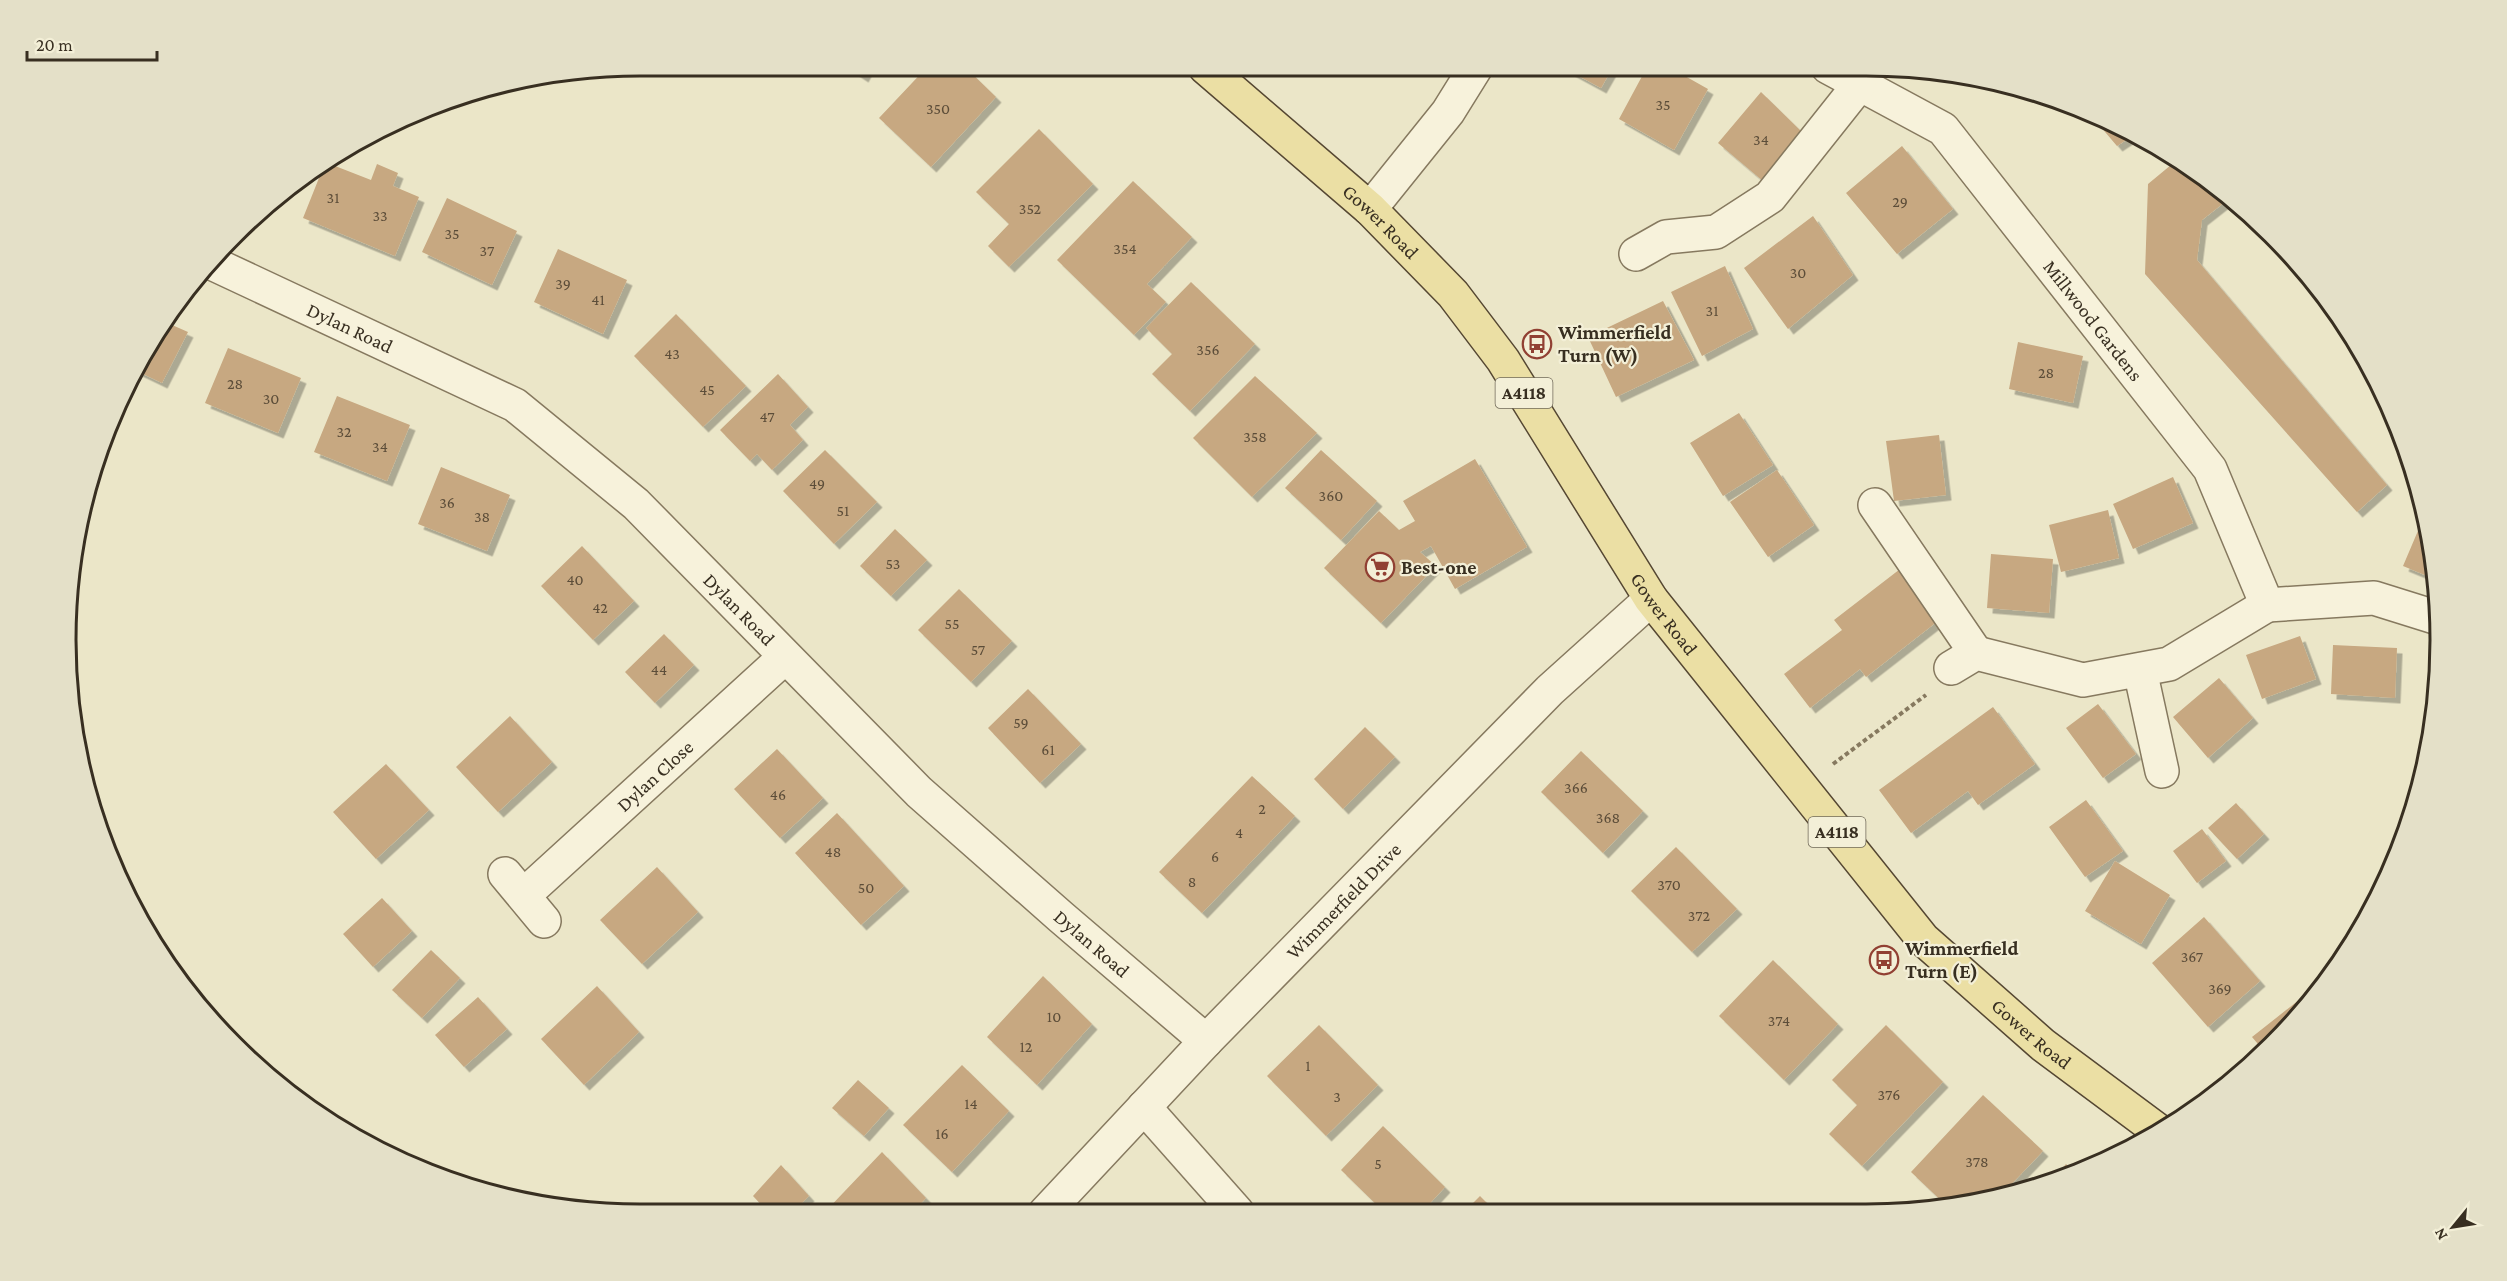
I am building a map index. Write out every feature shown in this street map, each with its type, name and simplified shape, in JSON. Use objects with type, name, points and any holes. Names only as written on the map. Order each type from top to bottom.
[{"type":"main road","name":"Gower Road","points":[[1215,76],[1370,209],[1454,294],[1503,360],[1651,598],[1923,939],[2043,1045],[2152,1126]]},
{"type":"street","points":[[1370,209],[1448,112],[1470,76]]},
{"type":"street","name":"Millwood Gardens","points":[[1844,76],[1943,129],[2210,469],[2266,606]]},
{"type":"street","points":[[1636,254],[1666,237],[1716,232],[1770,197],[1859,85]]},
{"type":"street","name":"Dylan Road","points":[[219,266],[514,405],[636,504],[919,792],[1206,1041]]},
{"type":"street","points":[[1875,505],[1964,661],[2083,680],[2169,664],[2266,606],[2374,598],[2429,615]]},
{"type":"street","name":"Wimmerfield Drive","points":[[1052,1204],[1206,1041],[1550,690],[1651,598]]},
{"type":"street","name":"Dylan Close","points":[[544,921],[514,884],[785,657]]},
{"type":"street","points":[[2140,670],[2162,771]]},
{"type":"street","points":[[1144,1107],[1230,1204]]},
{"type":"path","points":[[1801,787],[1931,691],[1964,661]]},
{"type":"building","points":[[919,76],[974,76],[996,97],[931,167],[879,118]]},
{"type":"building","points":[[1579,76],[1608,76],[1601,88]]},
{"type":"building","points":[[1642,76],[1685,76],[1708,89],[1674,150],[1619,119]]},
{"type":"building","points":[[1761,92],[1805,135],[1763,181],[1718,143]]},
{"type":"building","points":[[2102,128],[2126,140],[2117,146]]},
{"type":"building","points":[[1039,129],[1093,184],[1009,267],[988,246],[1009,224],[976,192]]},
{"type":"building","points":[[1902,146],[1953,209],[1897,254],[1846,193]]},
{"type":"building","points":[[377,164],[398,173],[393,186],[419,197],[395,256],[303,218],[319,177],[336,166],[371,180]]},
{"type":"building","points":[[2170,166],[2223,204],[2202,220],[2197,260],[2387,485],[2357,512],[2145,274],[2148,184]]},
{"type":"building","points":[[1133,181],[1192,237],[1147,284],[1166,302],[1134,335],[1057,260]]},
{"type":"building","points":[[447,198],[517,231],[492,285],[422,252]]},
{"type":"building","points":[[1813,216],[1853,275],[1788,329],[1744,268]]},
{"type":"building","points":[[558,249],[627,280],[603,334],[534,302]]},
{"type":"building","points":[[1725,266],[1753,329],[1702,356],[1671,292]]},
{"type":"building","points":[[1191,282],[1255,344],[1190,411],[1152,374],[1172,354],[1146,328]]},
{"type":"building","points":[[1663,301],[1694,360],[1616,397],[1588,337]]},
{"type":"building","points":[[676,314],[746,386],[703,427],[634,356]]},
{"type":"building","points":[[173,325],[188,332],[162,383],[144,374]]},
{"type":"building","points":[[2018,342],[2083,356],[2073,403],[2009,389]]},
{"type":"building","points":[[228,348],[301,378],[278,433],[205,403]]},
{"type":"building","points":[[778,374],[808,407],[790,425],[803,440],[772,470],[757,454],[750,461],[720,430]]},
{"type":"building","points":[[1255,376],[1317,433],[1252,497],[1193,438]]},
{"type":"building","points":[[337,396],[410,425],[387,481],[314,452]]},
{"type":"building","points":[[1739,413],[1773,465],[1723,496],[1690,443]]},
{"type":"building","points":[[1939,435],[1946,495],[1894,501],[1886,441]]},
{"type":"building","points":[[825,450],[877,502],[834,544],[783,491]]},
{"type":"building","points":[[1321,450],[1377,501],[1341,540],[1285,488]]},
{"type":"building","points":[[1475,459],[1527,547],[1455,589],[1431,546],[1420,552],[1436,566],[1381,623],[1324,568],[1379,511],[1399,530],[1415,521],[1403,501]]},
{"type":"building","points":[[441,467],[510,495],[487,551],[418,524]]},
{"type":"building","points":[[1777,470],[1814,525],[1768,557],[1730,502]]},
{"type":"building","points":[[2173,477],[2193,523],[2133,549],[2113,504]]},
{"type":"building","points":[[2108,510],[2119,558],[2061,572],[2049,525]]},
{"type":"building","points":[[2419,528],[2427,576],[2403,566]]},
{"type":"building","points":[[895,529],[927,560],[891,596],[860,566]]},
{"type":"building","points":[[582,546],[634,601],[593,640],[541,586]]},
{"type":"building","points":[[1991,554],[2053,559],[2049,613],[1987,608]]},
{"type":"building","points":[[1904,566],[1943,617],[1866,677],[1860,669],[1810,708],[1784,674],[1842,630],[1834,620]]},
{"type":"building","points":[[959,589],[1012,641],[971,682],[918,630]]},
{"type":"building","points":[[664,634],[694,665],[655,703],[625,672]]},
{"type":"building","points":[[2300,636],[2316,679],[2262,699],[2246,655]]},
{"type":"building","points":[[2333,645],[2397,648],[2395,698],[2331,694]]},
{"type":"building","points":[[2219,678],[2253,718],[2208,758],[2173,717]]},
{"type":"building","points":[[1028,689],[1081,744],[1040,783],[988,728]]},
{"type":"building","points":[[2098,704],[2136,754],[2103,778],[2066,728]]},
{"type":"building","points":[[1993,707],[2035,764],[1978,805],[1968,791],[1911,833],[1879,790]]},
{"type":"building","points":[[510,716],[552,762],[498,812],[456,767]]},
{"type":"building","points":[[1365,727],[1395,757],[1343,809],[1314,779]]},
{"type":"building","points":[[777,749],[823,798],[780,838],[734,789]]},
{"type":"building","points":[[1581,751],[1643,811],[1603,853],[1541,792]]},
{"type":"building","points":[[386,764],[429,810],[376,859],[333,812]]},
{"type":"building","points":[[1252,776],[1295,816],[1202,913],[1159,872]]},
{"type":"building","points":[[2086,800],[2123,851],[2085,877],[2049,827]]},
{"type":"building","points":[[2236,803],[2264,834],[2237,859],[2208,828]]},
{"type":"building","points":[[837,813],[904,886],[861,925],[795,853]]},
{"type":"building","points":[[2202,829],[2226,861],[2197,883],[2173,851]]},
{"type":"building","points":[[1676,847],[1737,909],[1692,952],[1631,891]]},
{"type":"building","points":[[2115,861],[2170,895],[2141,944],[2085,911]]},
{"type":"building","points":[[657,867],[698,912],[642,964],[600,920]]},
{"type":"building","points":[[382,898],[412,931],[373,967],[343,934]]},
{"type":"building","points":[[2204,917],[2260,981],[2208,1027],[2152,963]]},
{"type":"building","points":[[431,950],[460,978],[422,1018],[392,990]]},
{"type":"building","points":[[1773,960],[1838,1024],[1784,1080],[1719,1016]]},
{"type":"building","points":[[1043,976],[1092,1024],[1037,1085],[987,1037]]},
{"type":"building","points":[[597,986],[639,1032],[584,1085],[541,1039]]},
{"type":"building","points":[[2305,996],[2259,1045],[2252,1037]]},
{"type":"building","points":[[478,997],[507,1029],[464,1067],[435,1035]]},
{"type":"building","points":[[1319,1025],[1378,1085],[1326,1136],[1267,1076]]},
{"type":"building","points":[[1886,1025],[1943,1082],[1862,1166],[1829,1134],[1857,1105],[1832,1080]]},
{"type":"building","points":[[962,1065],[1009,1111],[952,1172],[903,1125]]},
{"type":"building","points":[[858,1080],[889,1108],[864,1136],[832,1108]]},
{"type":"building","points":[[1983,1095],[2043,1151],[2010,1185],[1940,1200],[1911,1172]]},
{"type":"building","points":[[1383,1126],[1445,1187],[1429,1204],[1376,1204],[1341,1170]]},
{"type":"building","points":[[882,1152],[926,1198],[920,1204],[833,1204]]},
{"type":"building","points":[[781,1165],[809,1196],[801,1204],[761,1204],[753,1196]]},
{"type":"building","points":[[1480,1196],[1488,1204],[1472,1204]]},
{"type":"place","name":"Wimmerfield Turn (W)","points":[[1537,344]]},
{"type":"place","name":"Best-one","points":[[1380,567]]},
{"type":"place","name":"Wimmerfield Turn (E)","points":[[1884,960]]}]
